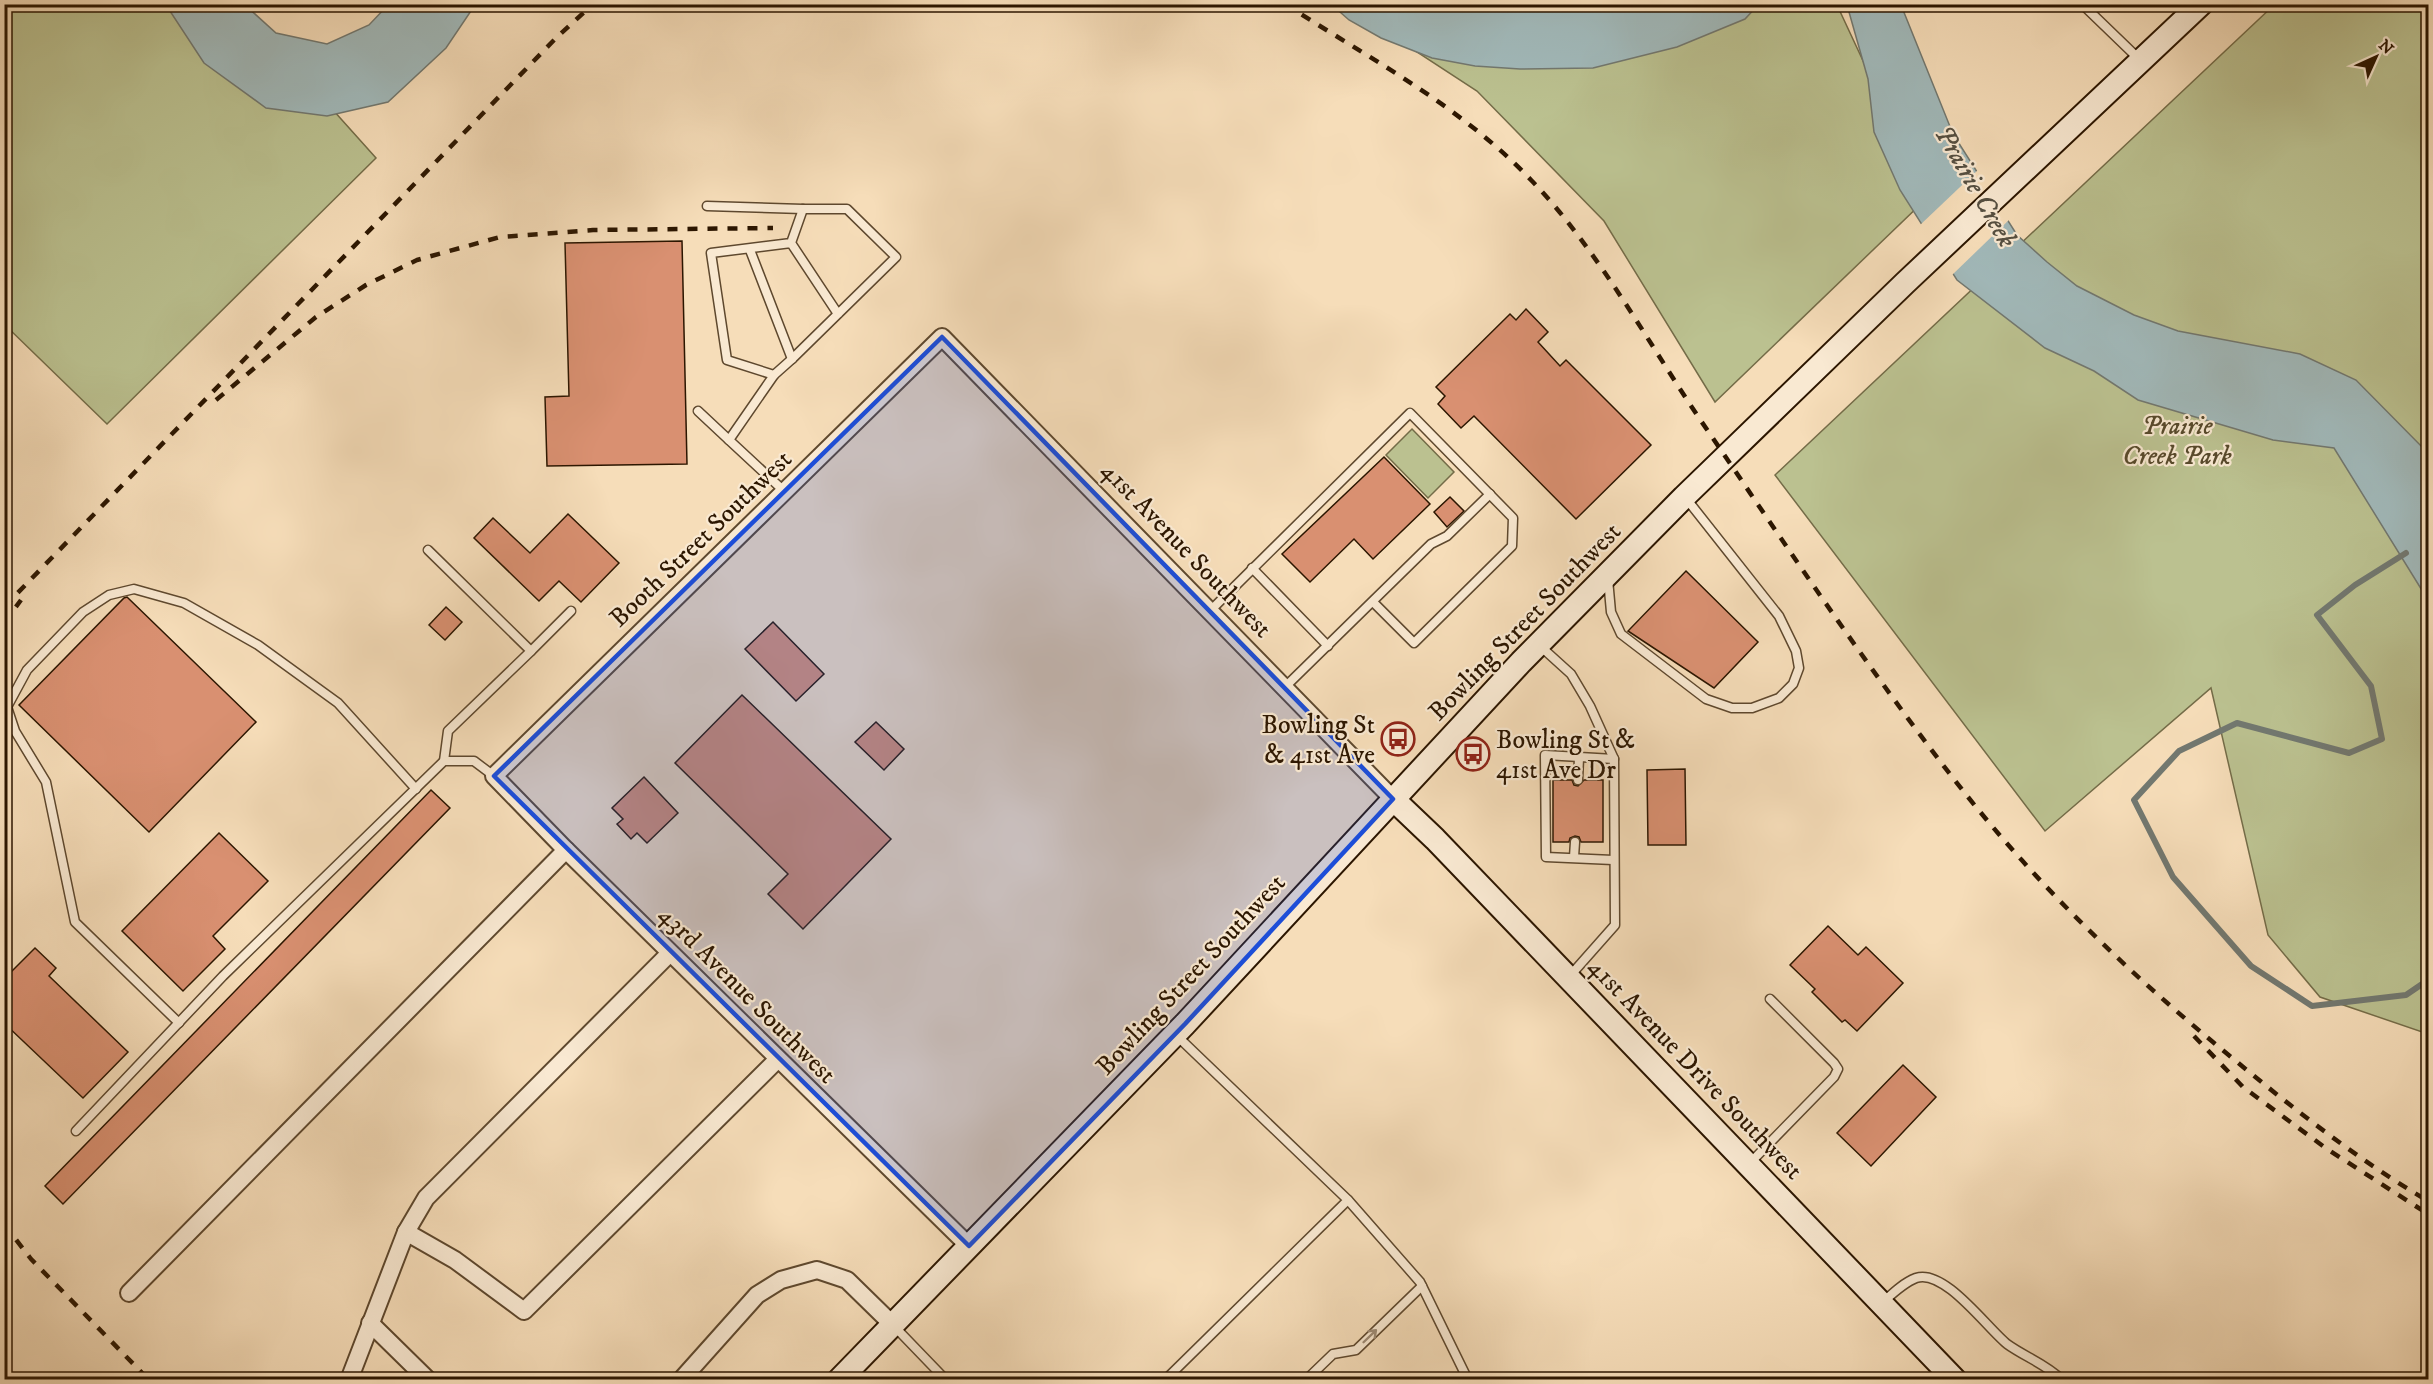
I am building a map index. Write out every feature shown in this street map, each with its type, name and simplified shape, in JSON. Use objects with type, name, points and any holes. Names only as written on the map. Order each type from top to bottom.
[{"type":"main road","name":"Bowling Street Southwest","points":[[839,1380],[1176,1034],[1538,645],[1684,497],[1905,283],[2201,4]]},
{"type":"main road","name":"41st Avenue Drive Southwest","points":[[1393,799],[1569,977],[1956,1380]]},
{"type":"street","name":"Booth Street Southwest","points":[[494,776],[942,337]]},
{"type":"street","name":"41st Avenue Southwest","points":[[942,337],[1393,799]]},
{"type":"street","name":"43rd Avenue Southwest","points":[[494,776],[566,850],[969,1246]]},
{"type":"street","points":[[129,1293],[566,850]]},
{"type":"street","points":[[349,1380],[406,1232],[426,1198],[670,952]]},
{"type":"street","points":[[406,1232],[455,1260],[524,1311],[778,1059]]},
{"type":"street","points":[[681,1380],[757,1295],[781,1280],[817,1270],[847,1280],[892,1325]]},
{"type":"street","points":[[370,1323],[428,1380]]},
{"type":"lane","points":[[2082,4],[2140,61]]},
{"type":"lane","points":[[707,206],[847,209],[896,256],[774,375],[729,440]]},
{"type":"lane","points":[[791,243],[803,208]]},
{"type":"lane","points":[[774,375],[726,360],[711,253],[750,250],[791,243]]},
{"type":"lane","points":[[791,243],[838,314]]},
{"type":"lane","points":[[750,250],[792,359]]},
{"type":"lane","points":[[698,411],[784,491]]},
{"type":"lane","points":[[1210,610],[1410,413],[1514,518],[1512,546],[1414,643],[1373,602]]},
{"type":"lane","points":[[1285,687],[1431,544],[1447,536],[1490,494]]},
{"type":"lane","points":[[1608,575],[1611,612],[1621,634],[1706,699],[1732,708],[1752,708],[1779,698],[1786,692],[1793,684],[1798,668],[1796,651],[1779,616],[1684,497]]},
{"type":"lane","points":[[428,550],[531,651]]},
{"type":"lane","points":[[1252,568],[1328,646]]},
{"type":"lane","points":[[178,1023],[75,922],[46,782],[15,730],[7,707],[27,670],[83,612],[109,596],[134,589],[184,603],[258,645],[338,703],[416,789]]},
{"type":"lane","points":[[76,1131],[223,976],[444,761],[448,731],[571,611]]},
{"type":"lane","points":[[1538,645],[1571,674],[1590,706],[1614,759],[1615,925],[1569,977]]},
{"type":"lane","points":[[1613,860],[1546,857],[1545,755],[1614,759]]},
{"type":"lane","points":[[1578,780],[1579,758]]},
{"type":"lane","points":[[444,761],[474,761],[494,776]]},
{"type":"lane","points":[[1574,857],[1575,842]]},
{"type":"lane","points":[[1748,1164],[1834,1077],[1838,1069],[1770,999]]},
{"type":"lane","points":[[1176,1034],[1348,1200],[1422,1286],[1468,1380]]},
{"type":"lane","points":[[1165,1380],[1348,1200]]},
{"type":"lane","points":[[1882,1303],[1899,1288],[1918,1277],[1938,1280],[2007,1344],[2049,1367],[2061,1380]]},
{"type":"lane","points":[[1306,1380],[1333,1354],[1356,1350],[1422,1286]]},
{"type":"lane","points":[[892,1325],[946,1380]]},
{"type":"highlighted area","points":[[942,337],[1393,799],[1185,1024],[969,1246],[494,776]]},
{"type":"green space","points":[[4,5],[239,5],[376,158],[107,424],[5,325]]},
{"type":"green space","points":[[1345,5],[1837,5],[1927,198],[1715,402],[1604,221],[1477,91]]},
{"type":"green space","name":"Prairie Creek Park","points":[[2274,5],[2428,5],[2428,1034],[2320,997],[2268,935],[2211,688],[2045,831],[1775,475]]},
{"type":"green space","points":[[1412,429],[1454,472],[1428,498],[1386,455]]},
{"type":"water","points":[[166,5],[245,5],[276,33],[327,44],[369,25],[388,5],[475,5],[446,48],[388,102],[327,116],[266,108],[204,63]]},
{"type":"water","points":[[1332,5],[1758,5],[1745,19],[1677,47],[1593,68],[1520,69],[1475,66],[1432,58],[1381,38],[1349,20]]},
{"type":"water","name":"Prairie Creek","points":[[1847,5],[1901,5],[1953,134],[2017,235],[2077,286],[2134,315],[2178,331],[2300,354],[2356,380],[2428,453],[2428,600],[2334,448],[2273,440],[2138,400],[2094,371],[2045,348],[1957,280],[1900,190],[1874,132],[1868,79]]},
{"type":"pier","points":[[1979,169],[2010,219],[1951,276],[1919,226]]},
{"type":"building","points":[[682,241],[687,464],[547,466],[545,397],[569,396],[565,243]]},
{"type":"building","points":[[1526,309],[1548,332],[1538,342],[1560,366],[1566,360],[1651,445],[1576,519],[1474,416],[1461,428],[1438,404],[1445,396],[1436,387],[1510,314],[1516,320]]},
{"type":"building","points":[[1384,457],[1430,504],[1373,559],[1354,539],[1310,582],[1282,554]]},
{"type":"building","points":[[1450,497],[1464,511],[1447,527],[1434,512]]},
{"type":"building","points":[[568,514],[619,563],[581,602],[559,581],[539,601],[474,538],[493,518],[530,553]]},
{"type":"building","points":[[1686,571],[1758,642],[1714,688],[1628,631]]},
{"type":"building","points":[[127,597],[256,722],[149,832],[19,705]]},
{"type":"building","points":[[446,607],[462,622],[445,640],[429,625]]},
{"type":"building","points":[[773,622],[824,674],[796,701],[745,649]]},
{"type":"building","points":[[742,695],[891,839],[803,929],[768,894],[788,874],[675,763]]},
{"type":"building","points":[[876,722],[904,749],[884,770],[855,742]]},
{"type":"building","points":[[1685,769],[1686,845],[1648,845],[1647,770]]},
{"type":"building","points":[[644,777],[678,813],[647,843],[637,833],[631,839],[617,824],[623,819],[612,808]]},
{"type":"building","points":[[1553,780],[1572,780],[1574,785],[1578,786],[1584,780],[1603,780],[1603,842],[1581,842],[1579,837],[1575,836],[1570,838],[1569,842],[1553,842]]},
{"type":"building","points":[[431,790],[450,808],[63,1204],[45,1186]]},
{"type":"building","points":[[219,833],[268,881],[213,936],[225,949],[183,991],[122,931]]},
{"type":"building","points":[[1828,926],[1858,955],[1866,947],[1903,983],[1857,1031],[1845,1020],[1842,1022],[1812,992],[1815,989],[1790,965]]},
{"type":"building","points":[[35,948],[56,968],[49,976],[128,1052],[83,1098],[4,1023],[4,979]]},
{"type":"building","points":[[1903,1065],[1936,1097],[1871,1166],[1837,1133]]},
{"type":"waterway","points":[[2406,553],[2355,585],[2317,615],[2371,686],[2382,739],[2349,753],[2237,723],[2179,751],[2134,800],[2173,877],[2251,966],[2312,1006],[2406,995],[2428,980]]},
{"type":"railway","points":[[4,607],[557,37],[593,4]]},
{"type":"railway","points":[[1285,4],[1445,106],[1504,154],[1556,208],[1603,270],[1710,434],[1890,694],[1983,816],[2047,888],[2151,989],[2249,1072],[2349,1149],[2428,1201]]},
{"type":"railway","points":[[216,400],[316,317],[366,285],[417,260],[500,237],[593,230],[773,228]]},
{"type":"railway","points":[[4,623],[21,600]]},
{"type":"railway","points":[[2194,1036],[2243,1087],[2327,1149],[2428,1214]]},
{"type":"railway","points":[[4,1224],[31,1259],[149,1380]]},
{"type":"place","name":"Bowling St & 41st Ave","points":[[1398,739]]},
{"type":"place","name":"Bowling St & 41st Ave Dr","points":[[1473,754]]}]
